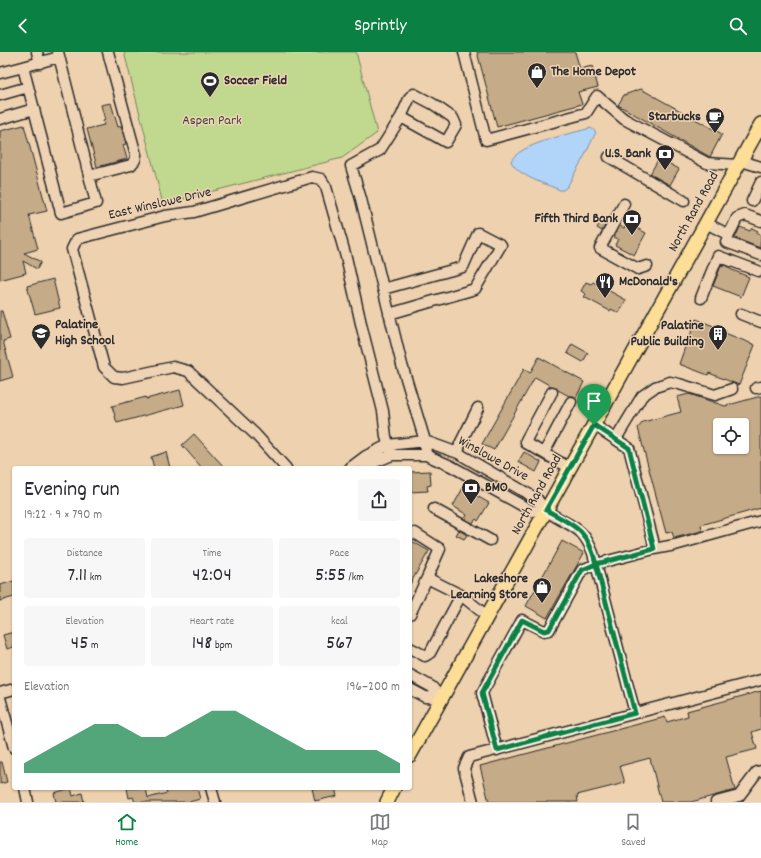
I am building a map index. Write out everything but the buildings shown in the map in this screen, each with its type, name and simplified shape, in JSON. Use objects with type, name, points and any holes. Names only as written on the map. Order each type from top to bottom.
[{"type":"main road","name":"North Rand Road","points":[[412,751],[761,124]]},
{"type":"main road","points":[[387,802],[393,790]]},
{"type":"street","points":[[37,52],[40,63]]},
{"type":"street","points":[[89,176],[131,165],[135,160],[136,155],[108,52]]},
{"type":"street","points":[[464,52],[486,140],[586,113],[597,96],[624,119],[707,163],[739,163],[761,167]]},
{"type":"street","points":[[0,73],[23,67],[40,63],[59,54],[96,203],[61,213],[23,67]]},
{"type":"street","points":[[0,95],[28,87]]},
{"type":"street","points":[[401,117],[446,142],[456,125],[453,118],[419,95],[414,94],[410,97],[401,117],[380,150],[351,166],[361,199],[402,365],[425,441],[426,455]]},
{"type":"street","points":[[0,119],[34,109]]},
{"type":"street","points":[[609,157],[684,201]]},
{"type":"street","name":"East Winslowe Drive","points":[[284,466],[256,435],[188,371],[173,367],[123,378],[114,377],[104,367],[72,249],[77,239],[165,216],[194,212],[312,177],[321,179],[326,187],[346,256],[383,411],[388,445],[392,455]]},
{"type":"street","points":[[752,201],[761,182]]},
{"type":"street","points":[[624,204],[600,248],[638,269],[647,266]]},
{"type":"street","points":[[761,221],[745,215],[737,218],[726,242],[761,255]]},
{"type":"street","points":[[706,223],[729,235]]},
{"type":"street","points":[[383,289],[462,267],[478,233],[501,244],[475,290],[389,314]]},
{"type":"street","points":[[701,298],[718,256],[758,271]]},
{"type":"street","points":[[741,314],[761,322]]},
{"type":"street","points":[[616,439],[642,396],[655,387],[670,382],[690,386],[715,395],[732,389]]},
{"type":"street","points":[[552,392],[526,440],[526,443],[570,468]]},
{"type":"street","points":[[544,453],[571,402]]},
{"type":"street","points":[[458,453],[460,444],[478,408]]},
{"type":"street","points":[[594,425],[629,448],[654,549]]},
{"type":"street","name":"Winslowe Drive","points":[[353,466],[366,456],[388,445],[425,441],[458,453],[537,499],[546,510]]},
{"type":"street","name":"Winslowe Drive","points":[[368,466],[392,455],[426,455],[451,466],[532,511],[546,510]]},
{"type":"street","points":[[434,509],[490,540]]},
{"type":"street","points":[[546,510],[580,530],[589,541],[635,713]]},
{"type":"street","points":[[497,750],[482,693],[522,620],[544,631],[549,630],[582,570],[596,564],[675,545],[761,521]]},
{"type":"street","points":[[412,534],[415,533],[440,549],[412,610]]},
{"type":"street","points":[[427,578],[461,595],[487,616]]},
{"type":"street","points":[[412,649],[425,656],[430,653],[461,595]]},
{"type":"street","points":[[412,676],[432,687],[441,698]]},
{"type":"street","points":[[473,802],[464,768],[469,758],[761,680]]},
{"type":"street","points":[[0,693],[12,690]]},
{"type":"street","points":[[412,690],[425,697],[441,698]]},
{"type":"street","points":[[0,698],[12,741]]},
{"type":"street","points":[[716,802],[740,796],[757,772],[761,771]]},
{"type":"street","points":[[25,790],[28,802]]},
{"type":"street","points":[[211,790],[214,802]]},
{"type":"green space","name":"Aspen Park","points":[[124,52],[356,52],[377,133],[342,158],[163,204]]},
{"type":"water","points":[[591,128],[596,132],[567,187],[563,190],[532,179],[519,171],[511,161],[524,149],[535,144]]},
{"type":"place","name":"The Home Depot","points":[[537,89]]},
{"type":"place","name":"Soccer Field","points":[[210,98]]},
{"type":"place","name":"Starbucks","points":[[715,134]]},
{"type":"place","name":"U.S. Bank","points":[[665,171]]},
{"type":"place","name":"Fifth Third Bank","points":[[632,236]]},
{"type":"place","name":"McDonald's","points":[[605,299]]},
{"type":"place","name":"Palatine High School","points":[[41,350]]},
{"type":"place","name":"Palatine Public Building","points":[[718,351]]},
{"type":"place","name":"BMO","points":[[471,505]]},
{"type":"place","name":"Lakeshore Learning Store","points":[[542,604]]},
{"type":"route","points":[[594,425],[546,510],[580,530],[589,541],[596,564],[635,713],[497,750],[482,693],[522,620],[544,631],[549,630],[582,570],[596,564],[654,549],[629,448],[594,425]]}]
